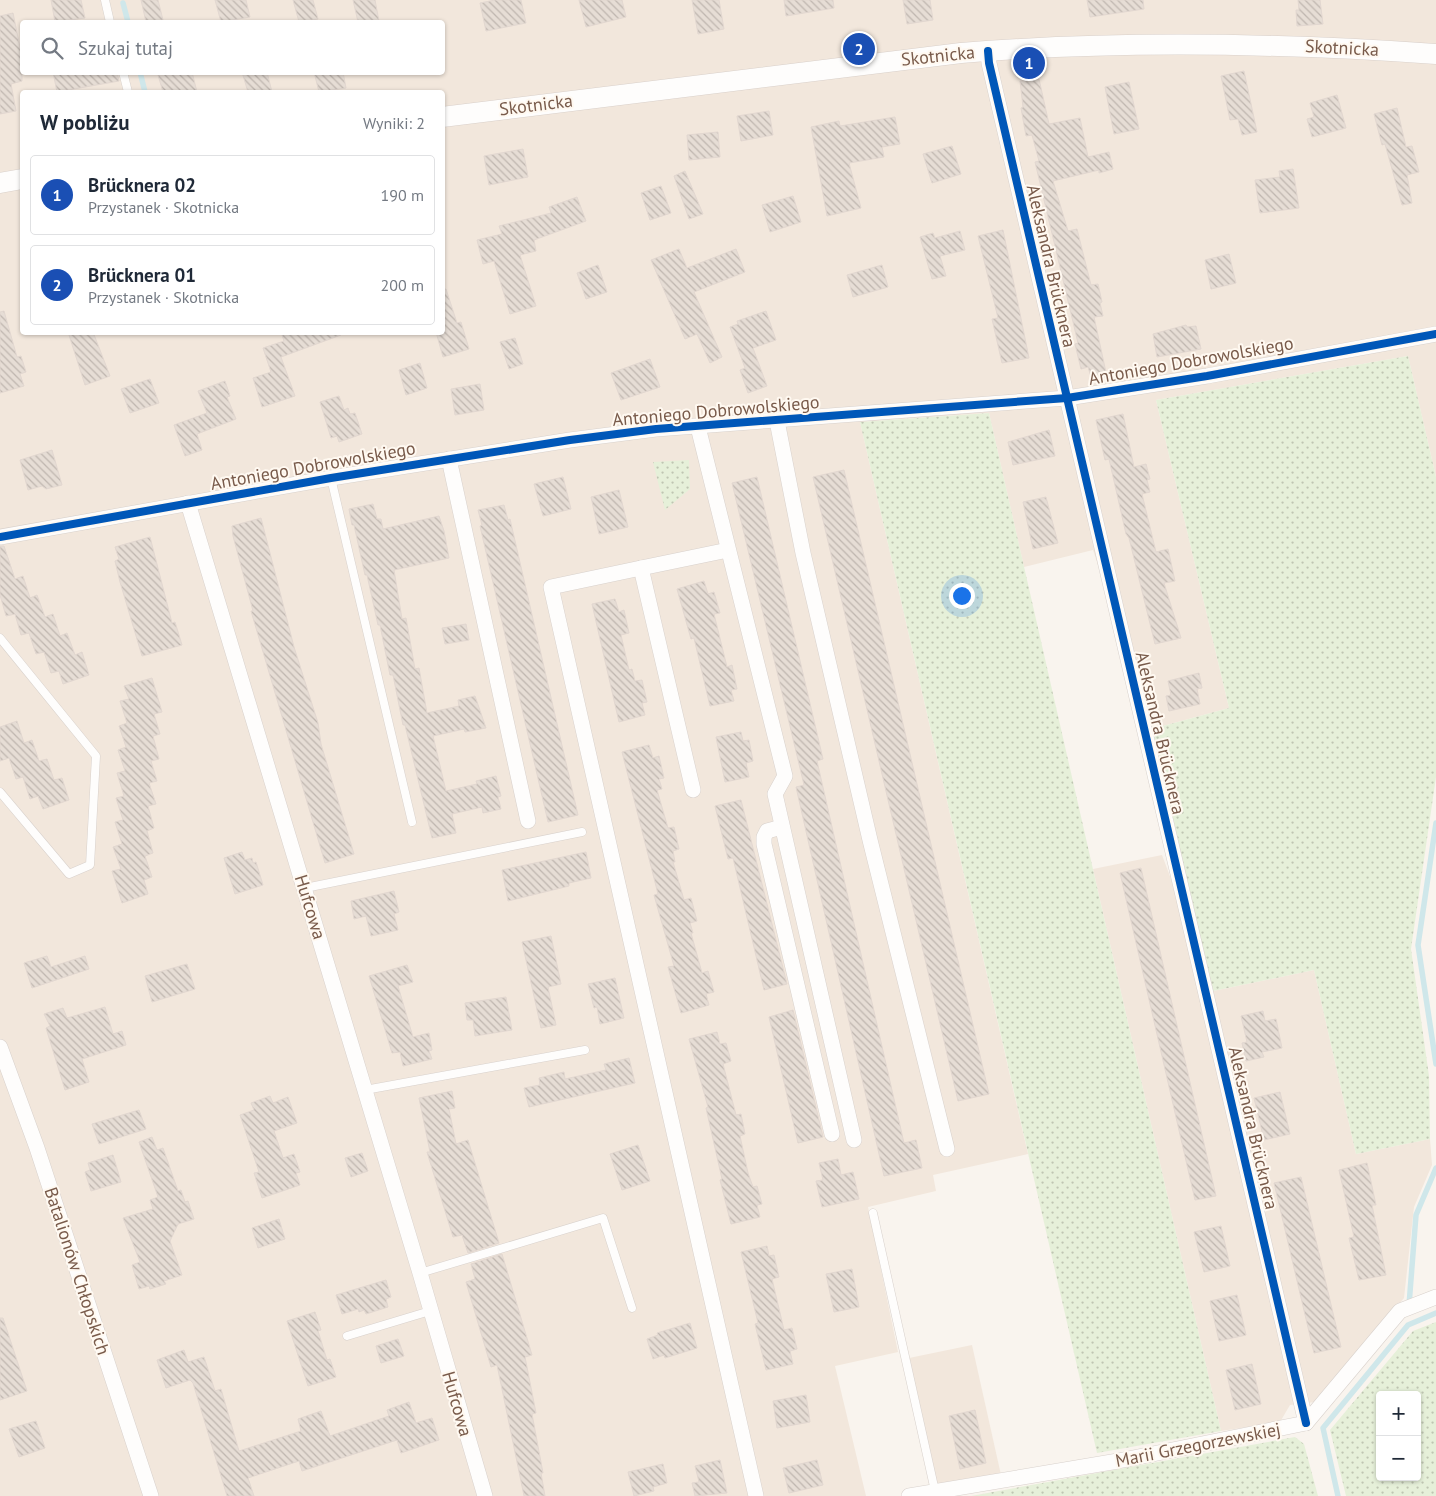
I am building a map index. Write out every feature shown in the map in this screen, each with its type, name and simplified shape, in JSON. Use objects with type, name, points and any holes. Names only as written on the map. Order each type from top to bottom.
[{"type":"street","name":"Skotnicka","points":[[445,117],[988,50],[1163,43],[1221,43],[1436,54]]},
{"type":"street","name":"Aleksandra Brücknera","points":[[988,50],[1067,398],[1306,1423]]},
{"type":"street","points":[[0,183],[20,179]]},
{"type":"street","name":"Antoniego Dobrowolskiego","points":[[0,537],[331,478],[647,430],[1067,398],[1207,376],[1436,334]]},
{"type":"street","points":[[777,421],[810,582],[870,840],[948,1149]]},
{"type":"street","points":[[698,427],[785,776],[775,794],[854,1140]]},
{"type":"street","points":[[449,459],[528,821]]},
{"type":"street","name":"Hufcowa","points":[[188,503],[305,888],[485,1496]]},
{"type":"street","points":[[728,550],[551,587],[756,1496]]},
{"type":"street","points":[[641,568],[692,790]]},
{"type":"street","points":[[782,827],[767,831],[764,837],[764,844],[832,1134]]},
{"type":"street","name":"Batalionów Chłopskich","points":[[0,1047],[37,1148],[151,1496]]},
{"type":"street","points":[[1306,1423],[1400,1311],[1436,1297]]},
{"type":"street","name":"Marii Grzegorzewskiej","points":[[909,1496],[1118,1461],[1306,1423]]},
{"type":"lane","points":[[105,0],[110,20]]},
{"type":"lane","points":[[124,75],[128,90]]},
{"type":"lane","points":[[331,478],[412,822]]},
{"type":"lane","points":[[0,638],[96,756],[90,865],[69,874],[0,792]]},
{"type":"lane","points":[[305,888],[582,832]]},
{"type":"lane","points":[[365,1090],[585,1050]]},
{"type":"lane","points":[[873,1213],[935,1491]]},
{"type":"lane","points":[[420,1273],[603,1218],[632,1308]]},
{"type":"lane","points":[[347,1336],[430,1311]]},
{"type":"shaded area","points":[[0,0],[1436,0],[1436,477],[1408,356],[1156,400],[1229,708],[1152,729],[1093,550],[1024,567],[989,413],[860,422],[1028,1154],[933,1175],[936,1191],[868,1207],[898,1352],[835,1366],[866,1496],[0,1496]]},
{"type":"shaded area","points":[[1162,855],[1213,991],[1314,970],[1356,1154],[1430,1139],[1432,1165],[1414,1207],[1404,1298],[1315,1402],[1290,1405],[1280,1422],[1221,1431],[1093,869]]},
{"type":"shaded area","points":[[972,1345],[1001,1475],[938,1487],[909,1358]]},
{"type":"green space","points":[[1408,356],[1436,477],[1436,777],[1411,949],[1429,1076],[1430,1139],[1356,1154],[1314,970],[1213,991],[1152,729],[1229,708],[1156,400]]},
{"type":"green space","points":[[989,413],[1221,1431],[1097,1453],[860,422]]},
{"type":"green space","points":[[689,460],[690,489],[665,510],[653,462]]},
{"type":"green space","points":[[1436,1322],[1436,1496],[1346,1496],[1330,1430],[1413,1331]]},
{"type":"green space","points":[[1295,1437],[1304,1444],[1318,1496],[971,1496]]},
{"type":"building","points":[[51,0],[81,0],[85,18],[55,20]]},
{"type":"building","points":[[141,0],[158,0],[163,20],[146,20]]},
{"type":"building","points":[[215,0],[246,0],[250,17],[220,20]]},
{"type":"building","points":[[293,0],[313,0],[318,19],[298,20]]},
{"type":"building","points":[[353,0],[375,0],[379,20],[358,20]]},
{"type":"building","points":[[495,0],[521,0],[526,23],[486,31],[480,3]]},
{"type":"building","points":[[579,0],[622,0],[626,17],[586,27]]},
{"type":"building","points":[[692,0],[719,0],[724,29],[698,34]]},
{"type":"building","points":[[784,0],[833,0],[834,8],[786,16]]},
{"type":"building","points":[[903,0],[930,0],[933,20],[907,24]]},
{"type":"building","points":[[1087,0],[1143,0],[1144,9],[1090,17]]},
{"type":"building","points":[[1298,0],[1320,0],[1323,24],[1297,26],[1296,10],[1299,10]]},
{"type":"building","points":[[13,13],[20,47],[20,75],[22,75],[22,81],[11,84],[16,111],[0,114],[0,16]]},
{"type":"building","points":[[1244,71],[1257,132],[1242,135],[1238,119],[1230,120],[1221,76]]},
{"type":"building","points":[[54,75],[118,75],[119,81],[68,90],[57,90]]},
{"type":"building","points":[[158,75],[193,75],[196,90],[162,90]]},
{"type":"building","points":[[243,75],[268,75],[272,90],[247,90]]},
{"type":"building","points":[[315,75],[344,75],[346,88],[318,90]]},
{"type":"building","points":[[1039,79],[1049,124],[1080,118],[1088,157],[1109,152],[1113,169],[1099,173],[1099,170],[1053,181],[1068,231],[1077,229],[1091,285],[1098,284],[1103,316],[1094,317],[1107,377],[1092,380],[1088,367],[1081,369],[1075,344],[1078,343],[1035,162],[1039,161],[1032,135],[1026,136],[1021,108],[1023,107],[1020,81]]},
{"type":"building","points":[[1129,82],[1139,129],[1114,134],[1105,87]]},
{"type":"building","points":[[1337,95],[1346,128],[1312,137],[1307,119],[1314,117],[1310,103]]},
{"type":"building","points":[[1397,108],[1406,147],[1412,146],[1419,172],[1407,175],[1412,203],[1402,205],[1385,144],[1382,145],[1374,114]]},
{"type":"building","points":[[769,111],[773,135],[741,141],[737,116]]},
{"type":"building","points":[[895,117],[900,144],[882,147],[884,157],[849,163],[861,208],[827,216],[811,127],[839,121],[840,126]]},
{"type":"building","points":[[718,132],[720,157],[689,160],[687,135]]},
{"type":"building","points":[[952,146],[961,174],[932,183],[923,154]]},
{"type":"building","points":[[523,149],[528,177],[489,185],[484,156]]},
{"type":"building","points":[[1293,169],[1299,208],[1260,213],[1255,180],[1280,177],[1279,171]]},
{"type":"building","points":[[685,171],[703,214],[689,219],[674,176]]},
{"type":"building","points":[[661,186],[671,213],[650,220],[641,193]]},
{"type":"building","points":[[793,196],[801,222],[770,232],[762,205]]},
{"type":"building","points":[[577,197],[586,221],[534,240],[536,251],[520,255],[536,306],[510,314],[494,261],[483,264],[477,240],[502,234],[499,226],[551,213],[549,207]]},
{"type":"building","points":[[1003,230],[1029,358],[1002,363],[992,319],[998,318],[978,236]]},
{"type":"building","points":[[960,231],[965,250],[940,256],[946,276],[932,279],[920,237],[933,233],[935,238]]},
{"type":"building","points":[[679,249],[687,268],[736,249],[745,272],[694,292],[722,357],[710,363],[697,334],[685,339],[651,260]]},
{"type":"building","points":[[1229,254],[1236,283],[1211,289],[1205,260]]},
{"type":"building","points":[[598,265],[607,292],[586,299],[577,273]]},
{"type":"building","points":[[882,265],[888,287],[853,297],[847,275]]},
{"type":"building","points":[[446,289],[457,323],[461,322],[469,349],[443,357],[437,335],[445,335]]},
{"type":"building","points":[[4,311],[17,357],[21,356],[26,372],[20,374],[24,386],[0,393],[0,312]]},
{"type":"building","points":[[766,311],[776,340],[753,348],[767,386],[748,393],[740,370],[745,368],[730,327],[738,324],[737,321]]},
{"type":"building","points":[[1186,325],[1187,327],[1196,326],[1201,349],[1157,357],[1153,334]]},
{"type":"building","points":[[69,335],[94,335],[110,376],[85,385]]},
{"type":"building","points":[[282,335],[341,335],[281,357],[295,396],[262,407],[253,378],[271,372],[263,348],[284,341]]},
{"type":"building","points":[[515,338],[523,364],[509,369],[500,342]]},
{"type":"building","points":[[650,359],[660,387],[621,400],[611,373]]},
{"type":"building","points":[[420,363],[427,388],[406,395],[399,370]]},
{"type":"building","points":[[150,379],[159,403],[130,413],[121,389]]},
{"type":"building","points":[[225,381],[230,396],[227,397],[236,419],[197,434],[202,450],[185,456],[174,425],[207,413],[198,391]]},
{"type":"building","points":[[480,384],[484,410],[455,415],[451,389]]},
{"type":"building","points":[[339,396],[344,410],[348,408],[350,414],[355,413],[362,434],[339,442],[337,436],[331,438],[320,402]]},
{"type":"building","points":[[1123,414],[1134,467],[1146,464],[1150,479],[1147,480],[1150,492],[1142,494],[1156,552],[1168,549],[1175,581],[1164,583],[1181,638],[1155,644],[1129,538],[1126,534],[1109,459],[1105,460],[1096,420]]},
{"type":"building","points":[[1049,430],[1055,456],[1013,465],[1008,442]]},
{"type":"building","points":[[52,450],[62,485],[46,489],[42,486],[28,490],[20,460]]},
{"type":"building","points":[[844,470],[989,1094],[958,1101],[813,477]]},
{"type":"building","points":[[563,477],[571,509],[543,516],[534,484]]},
{"type":"building","points":[[757,477],[823,759],[817,761],[904,1143],[916,1140],[922,1168],[884,1176],[796,787],[804,785],[732,483]]},
{"type":"building","points":[[619,490],[628,527],[599,534],[591,497]]},
{"type":"building","points":[[1046,497],[1058,543],[1033,549],[1023,502]]},
{"type":"building","points":[[373,504],[377,519],[381,519],[383,529],[439,516],[444,531],[449,558],[394,570],[402,619],[406,618],[415,669],[419,668],[427,713],[459,706],[458,700],[475,696],[486,728],[465,732],[464,729],[433,736],[446,791],[477,784],[476,781],[496,776],[501,796],[498,797],[501,809],[483,813],[482,807],[452,814],[456,833],[432,838],[405,725],[403,725],[393,675],[390,675],[380,625],[378,625],[367,575],[365,575],[354,525],[352,525],[349,509]]},
{"type":"building","points":[[504,505],[508,520],[510,519],[578,815],[548,822],[480,526],[482,525],[478,510]]},
{"type":"building","points":[[261,518],[294,647],[318,723],[321,744],[354,854],[325,863],[251,611],[253,611],[233,536],[232,526]]},
{"type":"building","points":[[150,537],[172,623],[175,622],[182,645],[142,656],[120,582],[115,561],[119,559],[115,547]]},
{"type":"building","points":[[0,546],[4,546],[15,579],[23,576],[30,598],[37,595],[45,617],[53,614],[60,636],[67,633],[75,655],[82,652],[89,675],[63,684],[59,671],[51,673],[44,652],[36,654],[29,633],[21,635],[15,614],[6,616],[0,595]]},
{"type":"building","points":[[704,581],[708,594],[714,592],[720,613],[714,614],[727,667],[732,665],[737,689],[731,690],[734,701],[710,706],[694,638],[691,639],[677,589]]},
{"type":"building","points":[[615,599],[619,612],[624,610],[629,633],[621,635],[629,670],[632,669],[635,681],[642,680],[647,702],[642,703],[645,715],[619,722],[592,604]]},
{"type":"building","points":[[466,624],[469,640],[445,644],[442,628]]},
{"type":"building","points":[[1199,673],[1202,688],[1197,689],[1200,704],[1169,711],[1166,696],[1171,695],[1168,681]]},
{"type":"building","points":[[152,678],[162,712],[154,714],[160,734],[153,736],[159,759],[151,761],[157,781],[149,783],[156,804],[148,806],[154,828],[147,831],[153,853],[145,856],[152,877],[144,880],[148,894],[122,903],[112,871],[121,869],[113,847],[122,844],[115,822],[123,820],[116,798],[124,796],[117,773],[125,771],[118,750],[126,747],[119,726],[127,723],[120,701],[129,699],[124,686]]},
{"type":"building","points":[[17,721],[24,743],[32,740],[39,761],[47,759],[54,780],[62,778],[69,800],[43,809],[38,796],[30,799],[23,777],[16,779],[9,758],[0,761],[0,727]]},
{"type":"building","points":[[741,732],[743,741],[749,740],[753,761],[746,763],[749,777],[725,782],[716,737]]},
{"type":"building","points":[[649,745],[653,758],[659,756],[664,778],[659,779],[662,789],[657,790],[668,828],[674,827],[679,849],[673,851],[675,862],[673,862],[684,900],[691,898],[697,921],[690,923],[693,933],[691,933],[702,973],[708,971],[714,992],[706,994],[709,1005],[681,1013],[668,967],[674,966],[654,895],[658,894],[622,752]]},
{"type":"building","points":[[741,800],[787,984],[764,990],[733,858],[728,859],[715,806]]},
{"type":"building","points":[[242,852],[245,860],[252,858],[253,863],[256,862],[263,885],[235,894],[224,858]]},
{"type":"building","points":[[586,852],[591,878],[569,883],[569,886],[508,901],[502,870]]},
{"type":"building","points":[[1141,868],[1216,1196],[1195,1200],[1120,873]]},
{"type":"building","points":[[394,891],[399,912],[394,914],[398,930],[371,936],[366,916],[354,919],[351,901]]},
{"type":"building","points":[[551,936],[561,984],[548,987],[556,1025],[541,1028],[522,942]]},
{"type":"building","points":[[47,956],[51,967],[85,956],[89,969],[32,988],[24,963]]},
{"type":"building","points":[[187,964],[195,989],[152,1002],[145,976]]},
{"type":"building","points":[[407,965],[413,982],[398,986],[413,1037],[429,1033],[432,1050],[429,1051],[432,1059],[403,1066],[400,1052],[392,1053],[369,976]]},
{"type":"building","points":[[615,978],[624,1018],[600,1024],[597,1007],[594,1008],[588,984]]},
{"type":"building","points":[[506,997],[512,1030],[475,1036],[473,1020],[467,1020],[465,1003]]},
{"type":"building","points":[[105,1007],[113,1034],[122,1031],[126,1045],[82,1059],[89,1082],[65,1090],[46,1028],[50,1026],[44,1014],[63,1008],[67,1018]]},
{"type":"building","points":[[793,1010],[823,1137],[798,1143],[769,1017]]},
{"type":"building","points":[[1263,1011],[1265,1021],[1276,1019],[1282,1048],[1262,1052],[1264,1057],[1246,1061],[1242,1043],[1247,1042],[1241,1016]]},
{"type":"building","points":[[717,1032],[720,1044],[726,1043],[731,1061],[723,1064],[736,1115],[741,1114],[745,1134],[740,1136],[748,1173],[753,1187],[757,1186],[762,1204],[757,1205],[760,1217],[731,1224],[720,1180],[722,1179],[706,1108],[708,1107],[689,1039]]},
{"type":"building","points":[[629,1058],[635,1083],[529,1107],[524,1088],[540,1085],[539,1078],[564,1072],[565,1079],[606,1070],[604,1064]]},
{"type":"building","points":[[452,1091],[455,1108],[449,1109],[456,1144],[468,1140],[499,1243],[468,1253],[462,1235],[453,1237],[427,1152],[430,1152],[419,1098]]},
{"type":"building","points":[[1280,1092],[1290,1134],[1264,1140],[1254,1098]]},
{"type":"building","points":[[270,1096],[273,1103],[288,1097],[297,1123],[274,1131],[283,1158],[294,1154],[300,1172],[296,1173],[300,1185],[262,1198],[254,1173],[259,1172],[240,1115],[254,1110],[251,1103]]},
{"type":"building","points":[[139,1110],[146,1129],[99,1144],[92,1124]]},
{"type":"building","points":[[152,1137],[157,1150],[163,1148],[178,1191],[181,1190],[185,1202],[188,1201],[194,1219],[178,1224],[170,1241],[182,1275],[164,1281],[166,1284],[150,1289],[149,1286],[139,1289],[132,1265],[140,1262],[123,1218],[153,1209],[150,1200],[158,1197],[139,1142]]},
{"type":"building","points":[[638,1145],[650,1181],[622,1190],[610,1154]]},
{"type":"building","points":[[362,1153],[368,1171],[351,1177],[345,1158]]},
{"type":"building","points":[[113,1155],[121,1182],[91,1191],[85,1172],[90,1170],[88,1163]]},
{"type":"building","points":[[838,1159],[841,1175],[853,1172],[859,1199],[822,1207],[816,1181],[823,1180],[819,1163]]},
{"type":"building","points":[[1367,1163],[1376,1205],[1372,1205],[1386,1275],[1359,1280],[1349,1238],[1354,1237],[1339,1170]]},
{"type":"building","points":[[1301,1177],[1341,1347],[1314,1353],[1274,1183]]},
{"type":"building","points":[[279,1219],[285,1239],[258,1248],[252,1228]]},
{"type":"building","points":[[1221,1226],[1230,1266],[1204,1272],[1194,1232]]},
{"type":"building","points":[[767,1246],[769,1256],[774,1255],[779,1277],[772,1279],[784,1330],[792,1328],[797,1349],[790,1351],[793,1364],[766,1370],[755,1324],[758,1323],[741,1252]]},
{"type":"building","points":[[502,1254],[532,1355],[525,1357],[536,1413],[532,1414],[543,1473],[541,1473],[545,1496],[524,1496],[497,1365],[491,1367],[466,1282],[475,1279],[471,1264]]},
{"type":"building","points":[[852,1269],[859,1307],[834,1312],[826,1274]]},
{"type":"building","points":[[386,1280],[391,1297],[386,1299],[388,1307],[366,1314],[364,1310],[359,1312],[358,1309],[342,1314],[336,1295]]},
{"type":"building","points":[[1237,1295],[1246,1335],[1219,1341],[1210,1301]]},
{"type":"building","points":[[315,1312],[321,1330],[318,1331],[327,1360],[330,1359],[336,1377],[308,1386],[287,1321]]},
{"type":"building","points":[[0,1318],[3,1318],[27,1391],[0,1400]]},
{"type":"building","points":[[690,1323],[697,1348],[665,1358],[664,1355],[653,1359],[647,1339],[658,1335],[657,1333]]},
{"type":"building","points":[[398,1339],[404,1356],[381,1363],[376,1346]]},
{"type":"building","points":[[184,1350],[188,1362],[204,1357],[215,1391],[221,1389],[239,1451],[301,1431],[298,1419],[321,1411],[330,1436],[389,1416],[387,1410],[409,1402],[416,1423],[432,1418],[439,1440],[401,1453],[397,1440],[302,1471],[299,1461],[248,1478],[254,1496],[227,1496],[193,1383],[190,1380],[166,1388],[157,1360]]},
{"type":"building","points":[[1252,1364],[1261,1404],[1235,1410],[1226,1370]]},
{"type":"building","points":[[806,1395],[810,1422],[777,1428],[773,1401]]},
{"type":"building","points":[[975,1410],[986,1463],[960,1469],[949,1416]]},
{"type":"building","points":[[36,1421],[45,1448],[19,1457],[9,1429]]},
{"type":"building","points":[[720,1460],[727,1493],[695,1496],[692,1483],[699,1482],[695,1466]]},
{"type":"building","points":[[817,1460],[823,1485],[789,1493],[783,1468]]},
{"type":"building","points":[[663,1464],[667,1483],[653,1487],[654,1491],[634,1496],[628,1472]]},
{"type":"waterway","points":[[123,3],[127,20]]},
{"type":"waterway","points":[[141,75],[144,90]]},
{"type":"waterway","points":[[1436,823],[1418,945],[1436,1064]]},
{"type":"waterway","points":[[1409,1305],[1416,1215],[1436,1168]]},
{"type":"waterway","points":[[1338,1496],[1323,1428],[1408,1325],[1436,1313]]},
{"type":"cycle path","points":[[988,51],[989,63],[1306,1423]]},
{"type":"cycle path","points":[[0,537],[331,478],[570,440],[656,429],[1067,398],[1207,376],[1436,334]]},
{"type":"place","name":"Brücknera 01","points":[[859,49]]},
{"type":"place","name":"Brücknera 02","points":[[1029,63]]}]
